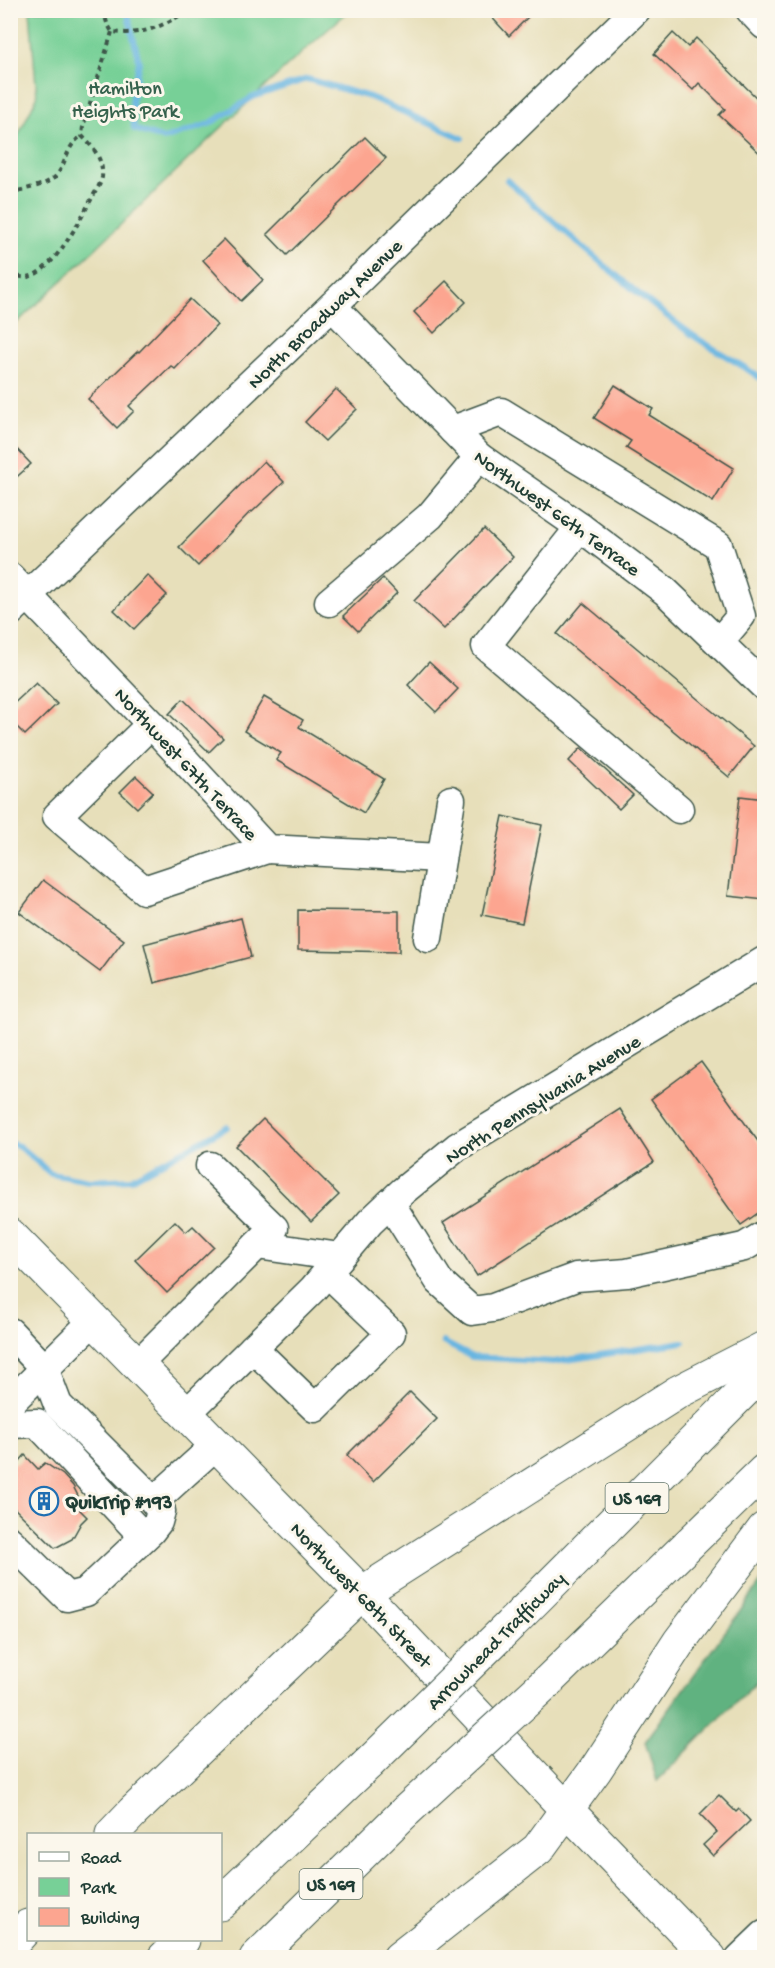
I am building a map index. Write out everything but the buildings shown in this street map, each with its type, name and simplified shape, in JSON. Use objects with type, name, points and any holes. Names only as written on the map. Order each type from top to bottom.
[{"type":"main road","name":"Northwest 68th Street","points":[[10,1235],[363,1593],[710,1958]]},
{"type":"main road","points":[[113,1833],[363,1593],[678,1392],[765,1348]]},
{"type":"main road","name":"Arrowhead Trafficway","points":[[222,1902],[369,1763],[765,1371]]},
{"type":"main road","name":"US 169","points":[[256,1958],[406,1811],[546,1683],[765,1471]]},
{"type":"main road","points":[[399,1958],[538,1849],[621,1733],[679,1642],[765,1529]]},
{"type":"main road","points":[[10,1947],[27,1927]]},
{"type":"main road","points":[[164,1958],[182,1941]]},
{"type":"street","name":"North Broadway Avenue","points":[[16,594],[332,306],[636,10]]},
{"type":"street","points":[[750,10],[765,25]]},
{"type":"street","name":"Northwest 66th Terrace","points":[[332,306],[479,457],[580,527],[665,591],[765,686]]},
{"type":"street","points":[[453,430],[501,412],[718,545],[741,616],[719,642]]},
{"type":"street","points":[[329,602],[430,516],[479,457]]},
{"type":"street","points":[[580,527],[486,646],[679,809]]},
{"type":"street","name":"Northwest 67th Terrace","points":[[16,594],[151,723],[267,849],[441,858]]},
{"type":"street","points":[[151,723],[57,816],[144,890],[267,849]]},
{"type":"street","points":[[428,938],[451,800]]},
{"type":"street","name":"North Pennsylvania Avenue","points":[[187,1413],[313,1290],[370,1222],[457,1147],[765,961]]},
{"type":"street","points":[[138,1364],[274,1228],[210,1166]]},
{"type":"street","points":[[390,1203],[439,1281],[472,1311],[493,1308],[576,1277],[638,1271],[744,1247],[765,1235]]},
{"type":"street","points":[[254,1348],[315,1408],[391,1333],[334,1265],[257,1245]]},
{"type":"street","points":[[10,1403],[94,1320]]},
{"type":"street","points":[[10,1332],[44,1368],[58,1405],[154,1501],[161,1511],[158,1522],[86,1592],[67,1597],[10,1541]]},
{"type":"street","points":[[10,1424],[37,1423],[144,1537]]},
{"type":"street","points":[[154,1501],[217,1444]]},
{"type":"street","points":[[740,1958],[765,1935]]},
{"type":"path","points":[[82,136],[112,32],[103,10]]},
{"type":"path","points":[[112,32],[154,30],[189,10]]},
{"type":"path","points":[[10,193],[55,177],[75,140],[82,136]]},
{"type":"path","points":[[10,273],[29,277],[42,269],[55,257],[81,218],[102,177],[98,155],[93,146],[82,136]]},
{"type":"green space","name":"Hamilton Heights Park","points":[[30,10],[349,11],[263,89],[11,328],[11,150],[37,97]]},
{"type":"green space","points":[[764,1578],[764,1674],[657,1781],[645,1742]]},
{"type":"waterway","points":[[127,10],[139,62],[132,99],[134,129],[164,139],[209,124],[253,97],[307,79],[370,97],[462,138]]},
{"type":"waterway","points":[[507,180],[643,298],[700,340],[764,381]]},
{"type":"waterway","points":[[10,1143],[19,1146],[51,1174],[89,1181],[131,1179],[227,1127]]},
{"type":"waterway","points":[[443,1342],[472,1357],[554,1362],[683,1342]]},
{"type":"place","name":"QuikTrip #193","points":[[44,1501]]}]
